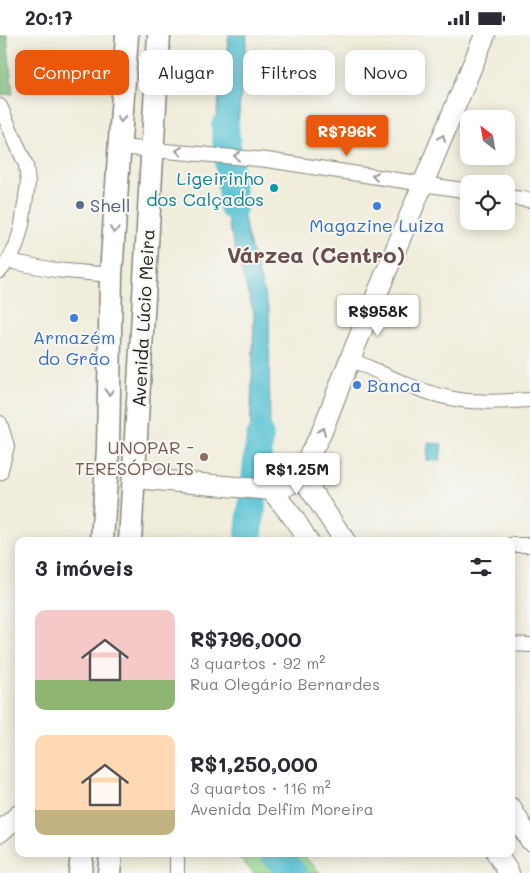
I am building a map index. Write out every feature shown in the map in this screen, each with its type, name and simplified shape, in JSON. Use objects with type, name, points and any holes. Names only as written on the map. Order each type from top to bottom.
[{"type":"main road","name":"Avenida Lúcio Meira","points":[[102,537],[108,448],[111,275],[127,35]]},
{"type":"main road","name":"Avenida Lúcio Meira","points":[[130,537],[159,35]]},
{"type":"main road","points":[[134,478],[267,490],[287,486],[300,475],[321,434],[350,359],[485,35]]},
{"type":"main road","points":[[300,475],[342,537]]},
{"type":"main road","points":[[267,490],[293,517],[306,537]]},
{"type":"main road","points":[[293,517],[318,502]]},
{"type":"main road","points":[[515,816],[530,840]]},
{"type":"main road","points":[[0,832],[15,819]]},
{"type":"main road","points":[[80,873],[82,857]]},
{"type":"main road","points":[[109,873],[111,857]]},
{"type":"main road","points":[[499,857],[509,873]]},
{"type":"street","points":[[0,106],[26,165],[28,183],[22,225],[16,247],[4,266],[111,275]]},
{"type":"street","points":[[120,147],[208,153],[266,160],[460,189]]},
{"type":"street","points":[[515,198],[530,201]]},
{"type":"street","points":[[350,359],[406,383],[449,398],[490,401],[530,400]]},
{"type":"street","points":[[0,423],[7,446],[0,473]]},
{"type":"street","points":[[267,490],[296,490],[318,502]]},
{"type":"street","points":[[515,545],[530,545]]},
{"type":"street","points":[[515,643],[530,645]]},
{"type":"street","points":[[177,873],[178,857]]},
{"type":"green space","points":[[0,35],[7,35],[13,94],[0,95]]},
{"type":"green space","points":[[238,857],[305,857],[320,873],[254,873]]},
{"type":"water","points":[[229,35],[247,35],[245,50],[243,50],[243,73],[235,149],[216,150],[216,118],[220,95],[233,95],[233,50],[227,50]]},
{"type":"water","points":[[219,170],[236,171],[247,234],[269,310],[270,446],[268,472],[249,473],[254,313],[230,230]]},
{"type":"water","points":[[428,443],[442,444],[440,461],[427,460]]},
{"type":"waterway","points":[[225,126],[233,207]]},
{"type":"waterway","points":[[248,537],[260,436]]},
{"type":"waterway","points":[[277,857],[293,873]]},
{"type":"place","name":"Ligeirinho dos Calçados","points":[[274,188]]},
{"type":"place","name":"Shell","points":[[80,205]]},
{"type":"place","name":"Magazine Luiza","points":[[377,206]]},
{"type":"place","name":"Armazém do Grão","points":[[74,318]]},
{"type":"place","name":"Banca","points":[[357,385]]},
{"type":"place","name":"UNOPAR - TERESÓPOLIS","points":[[204,457]]},
{"type":"district","name":"Várzea (Centro)","points":[[316,254]]}]
